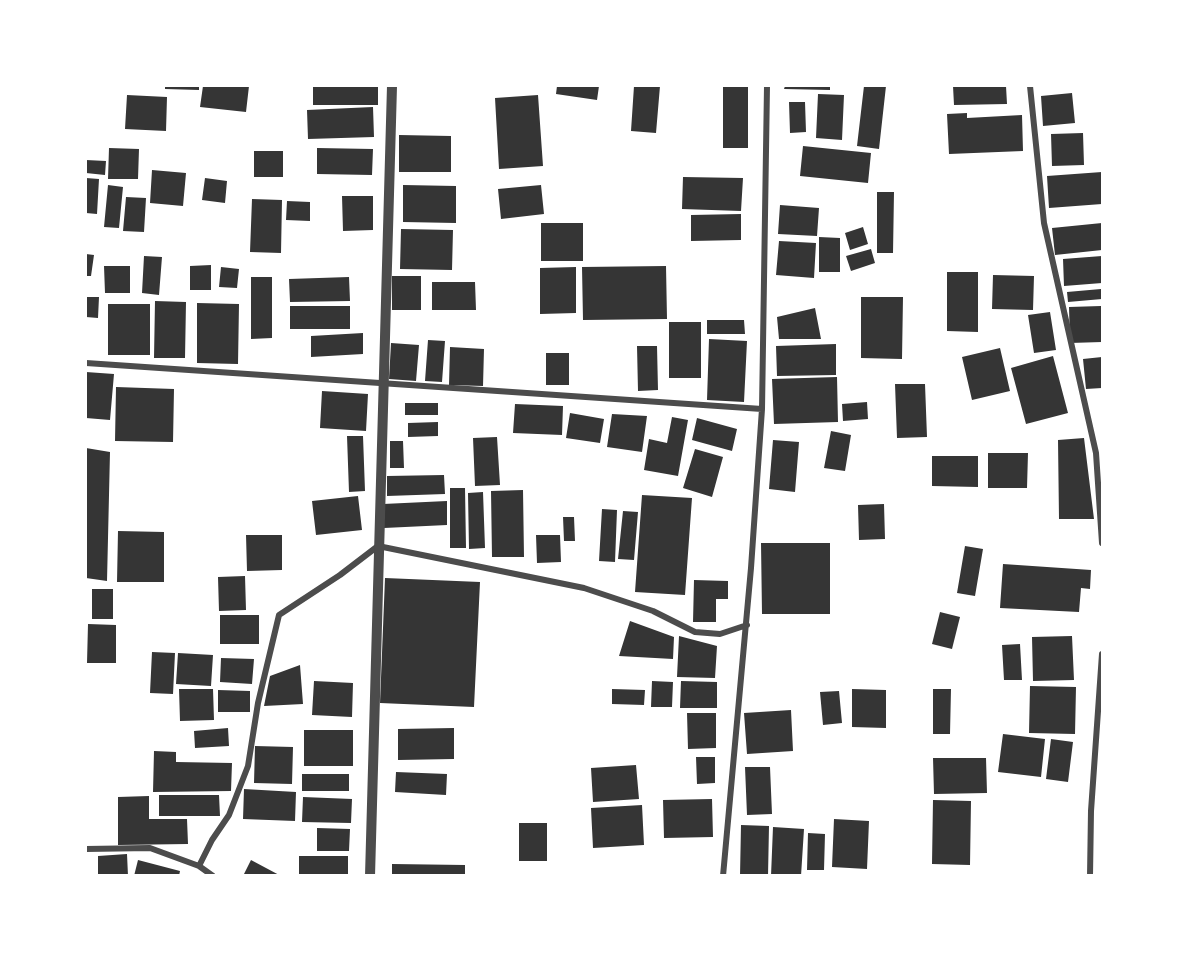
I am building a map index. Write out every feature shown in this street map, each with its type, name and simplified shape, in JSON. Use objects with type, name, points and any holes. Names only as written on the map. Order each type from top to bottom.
[{"type":"street","points":[[370,876],[392,86]]},
{"type":"street","points":[[723,876],[747,625],[762,409],[767,86]]},
{"type":"street","points":[[1030,86],[1044,223],[1077,379],[1096,453],[1102,543]]},
{"type":"street","points":[[86,363],[762,409]]},
{"type":"street","points":[[199,866],[212,840],[229,815],[248,766],[258,703],[279,615],[340,575],[378,546],[584,588],[653,611],[695,632],[720,634],[747,625]]},
{"type":"street","points":[[1090,876],[1091,811],[1102,654]]},
{"type":"street","points":[[86,849],[150,848],[199,866],[213,876]]},
{"type":"building","points":[[165,86],[199,86],[199,90],[165,89]]},
{"type":"building","points":[[203,86],[249,86],[246,112],[200,107]]},
{"type":"building","points":[[313,86],[378,86],[378,105],[313,105]]},
{"type":"building","points":[[557,86],[599,86],[597,100],[556,94]]},
{"type":"building","points":[[634,86],[660,86],[656,133],[631,131]]},
{"type":"building","points":[[785,86],[830,86],[830,90],[784,89]]},
{"type":"building","points":[[864,86],[886,86],[879,149],[857,146]]},
{"type":"building","points":[[953,86],[1006,86],[1007,104],[954,105]]},
{"type":"building","points":[[723,87],[748,87],[748,148],[723,148]]},
{"type":"building","points":[[1072,93],[1075,123],[1043,126],[1041,96]]},
{"type":"building","points":[[818,94],[844,95],[842,140],[816,138]]},
{"type":"building","points":[[127,95],[167,97],[166,131],[125,129]]},
{"type":"building","points":[[538,95],[543,166],[499,169],[495,98]]},
{"type":"building","points":[[789,102],[805,102],[806,132],[790,133]]},
{"type":"building","points":[[373,107],[374,137],[308,139],[307,110]]},
{"type":"building","points":[[967,113],[967,118],[1022,115],[1023,151],[949,154],[947,114]]},
{"type":"building","points":[[1083,133],[1084,165],[1052,166],[1051,134]]},
{"type":"building","points":[[399,135],[451,136],[451,172],[399,172]]},
{"type":"building","points":[[803,146],[871,153],[868,183],[800,176]]},
{"type":"building","points":[[109,148],[139,149],[138,179],[108,179]]},
{"type":"building","points":[[317,148],[373,149],[372,175],[317,174]]},
{"type":"building","points":[[254,151],[283,151],[283,177],[254,177]]},
{"type":"building","points":[[86,160],[106,161],[105,175],[86,173]]},
{"type":"building","points":[[152,170],[186,173],[183,206],[150,203]]},
{"type":"building","points":[[1102,172],[1102,204],[1049,208],[1047,176]]},
{"type":"building","points":[[683,177],[743,178],[741,211],[682,209]]},
{"type":"building","points":[[86,178],[99,179],[97,214],[86,213]]},
{"type":"building","points":[[205,178],[227,181],[225,203],[202,200]]},
{"type":"building","points":[[108,185],[123,187],[119,228],[104,227]]},
{"type":"building","points":[[403,185],[456,186],[456,223],[403,222]]},
{"type":"building","points":[[541,185],[544,214],[501,219],[498,189]]},
{"type":"building","points":[[877,192],[894,192],[893,253],[877,253]]},
{"type":"building","points":[[342,196],[373,196],[373,230],[343,231]]},
{"type":"building","points":[[126,197],[146,198],[144,232],[123,231]]},
{"type":"building","points":[[252,199],[282,200],[281,253],[250,252]]},
{"type":"building","points":[[287,201],[310,202],[310,221],[286,220]]},
{"type":"building","points":[[780,205],[819,208],[817,236],[778,234]]},
{"type":"building","points":[[741,214],[741,240],[691,241],[691,215]]},
{"type":"building","points":[[541,223],[583,223],[583,261],[541,261]]},
{"type":"building","points":[[1102,223],[1102,250],[1055,255],[1052,228]]},
{"type":"building","points":[[863,227],[868,244],[850,250],[845,233]]},
{"type":"building","points":[[401,229],[453,230],[452,270],[400,269]]},
{"type":"building","points":[[819,237],[840,238],[840,272],[819,272]]},
{"type":"building","points":[[779,241],[816,243],[814,278],[776,275]]},
{"type":"building","points":[[871,249],[875,263],[851,271],[846,256]]},
{"type":"building","points":[[86,254],[94,255],[91,276],[86,276]]},
{"type":"building","points":[[144,256],[162,257],[159,295],[142,293]]},
{"type":"building","points":[[1102,256],[1102,283],[1064,286],[1063,259]]},
{"type":"building","points":[[211,265],[211,290],[190,290],[190,266]]},
{"type":"building","points":[[104,266],[130,266],[130,293],[105,293]]},
{"type":"building","points":[[666,266],[667,319],[583,320],[582,267]]},
{"type":"building","points":[[221,267],[239,269],[237,288],[219,287]]},
{"type":"building","points":[[576,267],[576,313],[540,314],[540,268]]},
{"type":"building","points":[[947,272],[978,272],[978,332],[947,331]]},
{"type":"building","points":[[993,275],[1034,276],[1033,310],[992,309]]},
{"type":"building","points":[[392,276],[421,276],[421,310],[392,310]]},
{"type":"building","points":[[251,277],[272,277],[272,338],[251,339]]},
{"type":"building","points":[[349,277],[350,301],[290,302],[289,279]]},
{"type":"building","points":[[432,282],[475,282],[476,310],[432,310]]},
{"type":"building","points":[[1101,289],[1102,299],[1068,302],[1067,292]]},
{"type":"building","points":[[86,297],[99,297],[98,318],[86,317]]},
{"type":"building","points":[[861,297],[903,297],[902,359],[861,358]]},
{"type":"building","points":[[155,301],[186,302],[185,358],[154,358]]},
{"type":"building","points":[[197,303],[239,304],[238,364],[197,363]]},
{"type":"building","points":[[108,304],[150,304],[150,355],[108,355]]},
{"type":"building","points":[[290,306],[350,306],[350,329],[290,329]]},
{"type":"building","points":[[1101,306],[1102,342],[1070,343],[1069,307]]},
{"type":"building","points":[[815,308],[821,339],[779,339],[777,317]]},
{"type":"building","points":[[1050,312],[1056,350],[1034,353],[1028,315]]},
{"type":"building","points":[[707,320],[744,320],[745,334],[707,334]]},
{"type":"building","points":[[669,322],[701,322],[701,378],[669,378]]},
{"type":"building","points":[[363,333],[363,354],[311,357],[311,336]]},
{"type":"building","points":[[709,339],[747,341],[744,402],[707,400]]},
{"type":"building","points":[[428,340],[445,341],[442,382],[425,381]]},
{"type":"building","points":[[391,343],[419,345],[416,381],[389,379]]},
{"type":"building","points":[[836,344],[836,375],[777,376],[776,346]]},
{"type":"building","points":[[637,346],[657,346],[658,390],[638,391]]},
{"type":"building","points":[[450,347],[484,349],[483,386],[449,385]]},
{"type":"building","points":[[1000,348],[1010,391],[972,400],[962,357]]},
{"type":"building","points":[[546,353],[569,353],[569,385],[546,385]]},
{"type":"building","points":[[1053,356],[1068,413],[1026,424],[1011,368]]},
{"type":"building","points":[[1102,357],[1102,388],[1086,389],[1083,359]]},
{"type":"building","points":[[86,372],[114,374],[110,420],[86,418]]},
{"type":"building","points":[[837,377],[838,422],[774,424],[772,379]]},
{"type":"building","points":[[895,384],[925,384],[927,437],[897,438]]},
{"type":"building","points":[[116,387],[174,389],[173,442],[115,441]]},
{"type":"building","points":[[322,391],[368,394],[366,431],[320,428]]},
{"type":"building","points":[[867,402],[868,419],[843,421],[842,404]]},
{"type":"building","points":[[405,403],[438,403],[438,415],[405,415]]},
{"type":"building","points":[[515,404],[563,406],[562,435],[513,433]]},
{"type":"building","points":[[570,413],[604,419],[600,443],[566,438]]},
{"type":"building","points":[[612,414],[647,416],[642,452],[607,447]]},
{"type":"building","points":[[672,417],[688,420],[678,476],[644,470],[649,439],[667,443]]},
{"type":"building","points":[[697,418],[737,429],[732,451],[692,440]]},
{"type":"building","points":[[438,422],[438,436],[408,437],[408,423]]},
{"type":"building","points":[[831,431],[851,435],[845,471],[824,468]]},
{"type":"building","points":[[347,436],[363,436],[365,491],[349,492]]},
{"type":"building","points":[[497,437],[500,485],[475,486],[473,438]]},
{"type":"building","points":[[1084,438],[1094,519],[1059,519],[1058,440]]},
{"type":"building","points":[[773,440],[799,442],[795,492],[769,489]]},
{"type":"building","points":[[390,441],[403,441],[404,468],[390,468]]},
{"type":"building","points":[[86,448],[110,452],[107,581],[86,578]]},
{"type":"building","points":[[695,449],[723,457],[712,497],[683,488]]},
{"type":"building","points":[[988,453],[1028,453],[1027,488],[988,488]]},
{"type":"building","points":[[932,456],[978,456],[978,487],[932,486]]},
{"type":"building","points":[[444,475],[445,494],[387,496],[387,476]]},
{"type":"building","points":[[450,488],[465,488],[466,548],[450,548]]},
{"type":"building","points":[[523,490],[524,557],[492,557],[491,491]]},
{"type":"building","points":[[483,492],[485,548],[469,549],[468,493]]},
{"type":"building","points":[[642,495],[692,498],[685,595],[635,592]]},
{"type":"building","points":[[358,496],[362,530],[316,535],[312,501]]},
{"type":"building","points":[[447,501],[447,525],[384,528],[383,504]]},
{"type":"building","points":[[884,504],[885,539],[859,540],[858,505]]},
{"type":"building","points":[[602,509],[617,510],[615,562],[599,561]]},
{"type":"building","points":[[623,511],[638,512],[634,560],[618,559]]},
{"type":"building","points":[[563,517],[574,517],[575,541],[564,541]]},
{"type":"building","points":[[118,531],[164,532],[164,582],[117,582]]},
{"type":"building","points":[[246,535],[282,535],[282,570],[247,571]]},
{"type":"building","points":[[536,535],[560,535],[561,562],[537,563]]},
{"type":"building","points":[[761,543],[830,543],[830,614],[762,614]]},
{"type":"building","points":[[965,546],[983,549],[975,596],[957,593]]},
{"type":"building","points":[[1003,564],[1091,570],[1090,589],[1081,588],[1079,612],[1000,608]]},
{"type":"building","points":[[245,576],[246,610],[219,611],[218,577]]},
{"type":"building","points":[[385,578],[480,582],[474,707],[380,703]]},
{"type":"building","points":[[694,580],[728,581],[728,599],[716,599],[716,622],[693,622]]},
{"type":"building","points":[[92,589],[113,589],[113,619],[92,619]]},
{"type":"building","points":[[940,612],[960,617],[952,649],[932,644]]},
{"type":"building","points":[[220,615],[259,615],[259,644],[220,644]]},
{"type":"building","points":[[630,621],[674,637],[673,659],[619,656]]},
{"type":"building","points":[[88,624],[116,625],[116,663],[87,663]]},
{"type":"building","points":[[679,636],[717,646],[715,678],[677,677]]},
{"type":"building","points":[[1072,636],[1074,680],[1033,681],[1032,637]]},
{"type":"building","points":[[1020,644],[1022,680],[1004,680],[1002,645]]},
{"type":"building","points":[[152,652],[175,653],[173,694],[150,693]]},
{"type":"building","points":[[178,653],[213,655],[211,686],[176,684]]},
{"type":"building","points":[[221,658],[254,659],[252,684],[220,682]]},
{"type":"building","points":[[300,665],[303,704],[264,706],[270,676]]},
{"type":"building","points":[[314,681],[353,683],[352,717],[312,715]]},
{"type":"building","points":[[652,681],[673,682],[672,707],[651,707]]},
{"type":"building","points":[[681,681],[717,682],[717,708],[680,708]]},
{"type":"building","points":[[1030,686],[1076,687],[1075,734],[1029,733]]},
{"type":"building","points":[[179,689],[213,689],[214,720],[180,721]]},
{"type":"building","points":[[612,689],[645,690],[644,705],[612,704]]},
{"type":"building","points":[[852,689],[886,690],[886,728],[852,727]]},
{"type":"building","points":[[933,689],[951,689],[950,734],[933,734]]},
{"type":"building","points":[[218,690],[250,691],[250,712],[218,712]]},
{"type":"building","points":[[839,691],[842,723],[823,725],[820,692]]},
{"type":"building","points":[[791,710],[793,751],[747,754],[744,713]]},
{"type":"building","points":[[687,713],[716,713],[716,748],[688,749]]},
{"type":"building","points":[[228,728],[229,746],[195,748],[194,731]]},
{"type":"building","points":[[454,728],[454,759],[398,760],[398,729]]},
{"type":"building","points":[[304,730],[353,730],[353,766],[304,766]]},
{"type":"building","points":[[1003,734],[1045,739],[1041,777],[998,772]]},
{"type":"building","points":[[1051,739],[1073,742],[1068,782],[1046,779]]},
{"type":"building","points":[[255,746],[293,747],[292,784],[254,783]]},
{"type":"building","points":[[154,751],[176,752],[176,762],[232,763],[231,791],[153,792]]},
{"type":"building","points":[[696,757],[715,757],[715,783],[697,784]]},
{"type":"building","points":[[933,758],[986,758],[987,793],[934,794]]},
{"type":"building","points":[[636,765],[639,799],[593,802],[591,768]]},
{"type":"building","points":[[745,767],[770,767],[772,814],[747,815]]},
{"type":"building","points":[[396,772],[447,774],[446,795],[395,792]]},
{"type":"building","points":[[302,774],[349,774],[349,791],[302,791]]},
{"type":"building","points":[[244,789],[296,792],[295,821],[243,819]]},
{"type":"building","points":[[159,795],[219,795],[220,816],[159,816]]},
{"type":"building","points":[[149,796],[149,819],[187,819],[188,844],[118,845],[118,797]]},
{"type":"building","points":[[303,797],[352,799],[351,823],[302,822]]},
{"type":"building","points":[[712,799],[713,837],[664,838],[663,800]]},
{"type":"building","points":[[933,800],[971,801],[970,865],[932,864]]},
{"type":"building","points":[[642,805],[644,845],[593,848],[591,808]]},
{"type":"building","points":[[834,819],[869,821],[867,869],[832,867]]},
{"type":"building","points":[[519,823],[547,823],[547,861],[519,861]]},
{"type":"building","points":[[741,825],[769,826],[768,876],[740,876]]},
{"type":"building","points":[[773,827],[804,829],[801,876],[771,876]]},
{"type":"building","points":[[317,828],[350,829],[349,851],[317,851]]},
{"type":"building","points":[[808,833],[825,834],[824,870],[807,870]]},
{"type":"building","points":[[127,854],[128,876],[98,876],[98,856]]},
{"type":"building","points":[[299,856],[348,856],[348,876],[299,876]]},
{"type":"building","points":[[138,860],[180,871],[179,876],[134,876]]},
{"type":"building","points":[[251,860],[281,876],[243,876]]},
{"type":"building","points":[[392,864],[465,865],[465,876],[392,876]]}]
